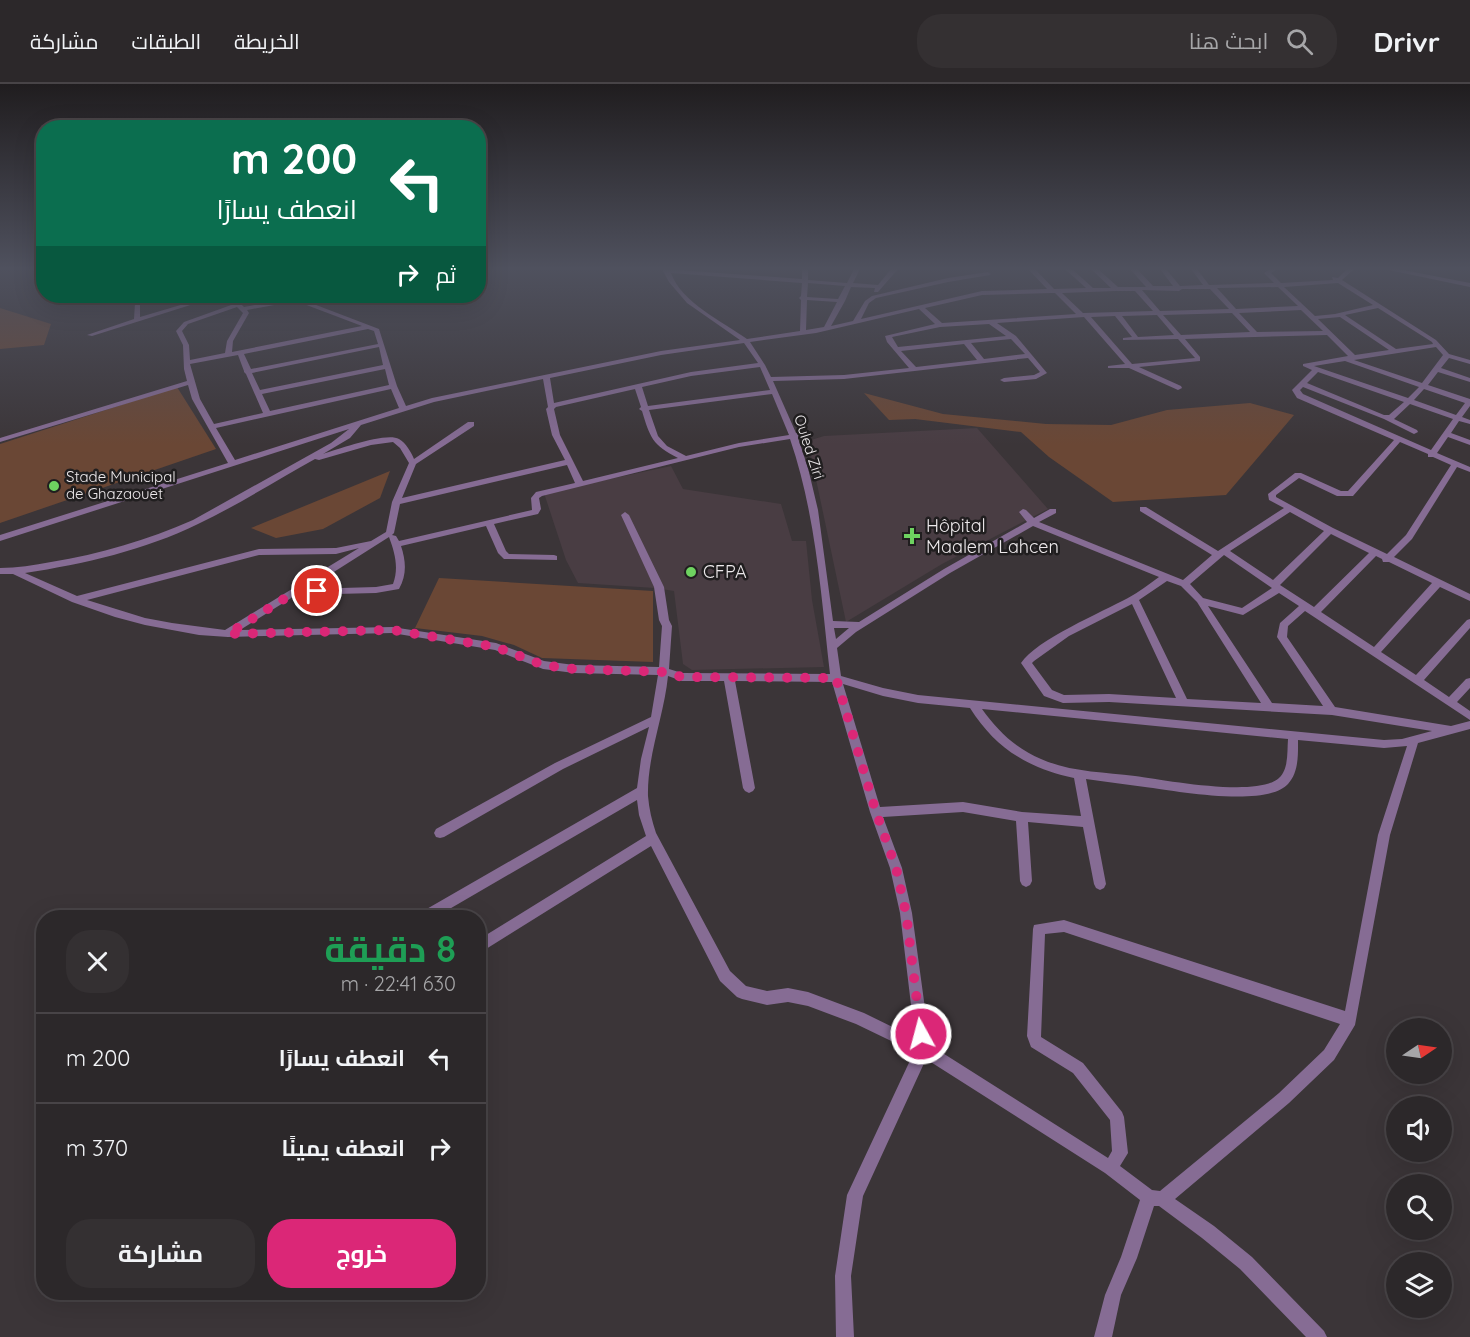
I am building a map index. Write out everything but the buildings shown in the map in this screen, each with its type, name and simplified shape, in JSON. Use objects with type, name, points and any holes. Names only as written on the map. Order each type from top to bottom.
[{"type":"street","points":[[90,335],[112,327]]},
{"type":"street","points":[[181,327],[179,331],[186,345],[189,382],[232,463]]},
{"type":"street","points":[[228,355],[230,341],[239,327]]},
{"type":"street","points":[[187,363],[366,327]]},
{"type":"street","points":[[369,327],[377,330],[393,386],[404,408]]},
{"type":"street","name":"Ouled Ziri","points":[[727,327],[745,340],[770,379],[804,468],[814,510],[836,678],[876,812],[896,868],[906,913],[922,1049]]},
{"type":"street","points":[[803,327],[803,333]]},
{"type":"street","points":[[0,538],[404,408],[468,392],[661,353],[833,327]]},
{"type":"street","points":[[914,369],[889,341],[888,336],[919,327]]},
{"type":"street","points":[[999,327],[1014,337],[1044,374],[1005,380]]},
{"type":"street","points":[[1095,327],[1130,366],[1178,388]]},
{"type":"street","points":[[1128,327],[1136,338]]},
{"type":"street","points":[[1110,367],[1197,361],[1198,358],[1172,327]]},
{"type":"street","points":[[1249,327],[1255,334]]},
{"type":"street","points":[[1324,327],[1350,358],[1421,386],[1470,402],[1431,455]]},
{"type":"street","points":[[1358,327],[1395,351]]},
{"type":"street","points":[[1412,327],[1439,345],[1447,355],[1470,362]]},
{"type":"street","points":[[1125,339],[1330,333]]},
{"type":"street","points":[[898,350],[1014,337]]},
{"type":"street","points":[[966,342],[982,362]]},
{"type":"street","points":[[247,372],[381,345]]},
{"type":"street","points":[[1439,345],[1303,365],[1470,422]]},
{"type":"street","points":[[240,353],[267,413]]},
{"type":"street","points":[[1388,418],[1411,401],[1447,355]]},
{"type":"street","points":[[770,379],[844,377],[1030,356]]},
{"type":"street","points":[[551,407],[565,401],[712,370],[762,365]]},
{"type":"street","points":[[257,393],[387,366]]},
{"type":"street","points":[[1317,369],[1296,392],[1306,400],[1470,470]]},
{"type":"street","points":[[1437,369],[1470,380]]},
{"type":"street","points":[[546,376],[551,422],[580,484]]},
{"type":"street","points":[[0,440],[189,382]]},
{"type":"street","points":[[1302,384],[1388,418],[1414,432]]},
{"type":"street","points":[[213,426],[393,386]]},
{"type":"street","points":[[638,386],[654,437],[661,445],[687,459]]},
{"type":"street","points":[[644,409],[775,391]]},
{"type":"street","points":[[0,571],[16,572],[124,549],[173,533],[348,436],[360,422]]},
{"type":"street","points":[[295,592],[376,590],[396,587],[400,564],[397,544],[390,533],[396,502],[413,463],[471,424]]},
{"type":"street","points":[[397,544],[535,512],[537,509],[535,498],[539,494],[739,445],[807,434]]},
{"type":"street","points":[[1446,434],[1470,442]]},
{"type":"street","points":[[303,462],[390,440],[398,442],[413,463]]},
{"type":"street","points":[[1398,440],[1350,494],[1340,494],[1301,475],[1295,476],[1271,496],[1373,554],[1470,598]]},
{"type":"street","points":[[396,502],[568,462]]},
{"type":"street","points":[[1386,560],[1409,537],[1455,465]]},
{"type":"street","points":[[1184,585],[1221,553],[1290,508]]},
{"type":"street","points":[[1143,509],[1316,611],[1470,716]]},
{"type":"street","points":[[832,647],[862,625],[947,571],[1053,511]]},
{"type":"street","points":[[1023,512],[1033,523],[1167,576],[1184,585],[1200,600],[1269,707]]},
{"type":"street","points":[[625,514],[659,587],[667,626],[664,672],[641,792],[643,815],[651,839],[661,853],[725,976],[742,992],[767,998],[789,995],[808,999],[859,1018],[922,1049],[1110,1168],[1246,1263],[1312,1335]]},
{"type":"street","points":[[489,523],[502,553],[507,557],[554,558]]},
{"type":"street","points":[[1200,600],[1243,612],[1276,586],[1330,531]]},
{"type":"street","points":[[228,634],[390,533]]},
{"type":"street","points":[[75,600],[259,552],[336,551],[377,541]]},
{"type":"street","points":[[1316,611],[1373,554]]},
{"type":"street","points":[[16,572],[75,600],[163,626],[228,634],[392,630],[496,647],[543,665],[574,669],[664,672],[682,677],[836,678],[883,692],[918,699],[1384,744],[1414,740],[1470,724]]},
{"type":"street","points":[[1167,576],[1134,599],[1066,634],[1030,658],[1026,663],[1048,693],[1056,697],[1332,711],[1452,730]]},
{"type":"street","points":[[1376,651],[1438,582]]},
{"type":"street","points":[[1134,599],[1183,702]]},
{"type":"street","points":[[1306,605],[1282,625],[1282,637],[1332,711]]},
{"type":"street","points":[[1419,680],[1470,622]]},
{"type":"street","points":[[829,624],[862,625]]},
{"type":"street","points":[[729,678],[749,788]]},
{"type":"street","points":[[1450,702],[1470,682]]},
{"type":"street","points":[[973,704],[994,731],[1024,756],[1051,767],[1186,788],[1253,792],[1268,790],[1282,783],[1289,774],[1293,737]]},
{"type":"street","points":[[440,833],[559,766],[656,719]]},
{"type":"street","points":[[1103,1337],[1113,1295],[1155,1198],[1291,1091],[1329,1055],[1350,1020],[1384,835],[1414,740]]},
{"type":"street","points":[[1079,773],[1100,884]]},
{"type":"street","points":[[436,910],[641,792]]},
{"type":"street","points":[[876,812],[963,807],[1022,817],[1089,822]]},
{"type":"street","points":[[1022,817],[1026,881]]},
{"type":"street","points":[[486,943],[651,839]]},
{"type":"street","points":[[1110,1168],[1120,1153],[1117,1117],[1078,1068],[1036,1042],[1034,1036],[1039,929],[1064,926],[1350,1020]]},
{"type":"street","points":[[844,1337],[843,1276],[855,1195],[922,1049]]},
{"type":"shaded area","points":[[0,327],[50,327],[44,345],[0,349]]},
{"type":"shaded area","name":"Stade Municipal de Ghazaouet","points":[[177,387],[216,449],[0,523],[0,444]]},
{"type":"shaded area","points":[[864,393],[943,414],[1046,424],[1111,425],[1167,410],[1250,403],[1294,415],[1226,495],[1113,502],[1049,457],[1021,432],[915,419],[889,420]]},
{"type":"shaded area","name":"Hôpital Maalem Lahcen","points":[[977,428],[1048,509],[942,564],[846,622],[808,441],[824,436]]},
{"type":"shaded area","name":"CFPA","points":[[671,466],[683,489],[781,504],[792,541],[806,541],[812,600],[824,667],[692,670],[683,664],[674,591],[578,583],[566,560],[544,493]]},
{"type":"shaded area","points":[[390,471],[380,498],[323,529],[276,538],[251,528]]},
{"type":"shaded area","points":[[439,578],[653,591],[653,662],[542,658],[514,645],[482,636],[415,628]]},
{"type":"place","name":"Stade Municipal de Ghazaouet","points":[[54,486]]},
{"type":"place","name":"Hôpital Maalem Lahcen","points":[[912,536]]},
{"type":"place","name":"CFPA","points":[[691,572]]},
{"type":"route","points":[[317,591],[295,592],[228,634],[392,630],[496,647],[543,665],[574,669],[664,672],[682,677],[836,678],[876,812],[896,868],[906,913],[910,961],[921,1034]]}]
